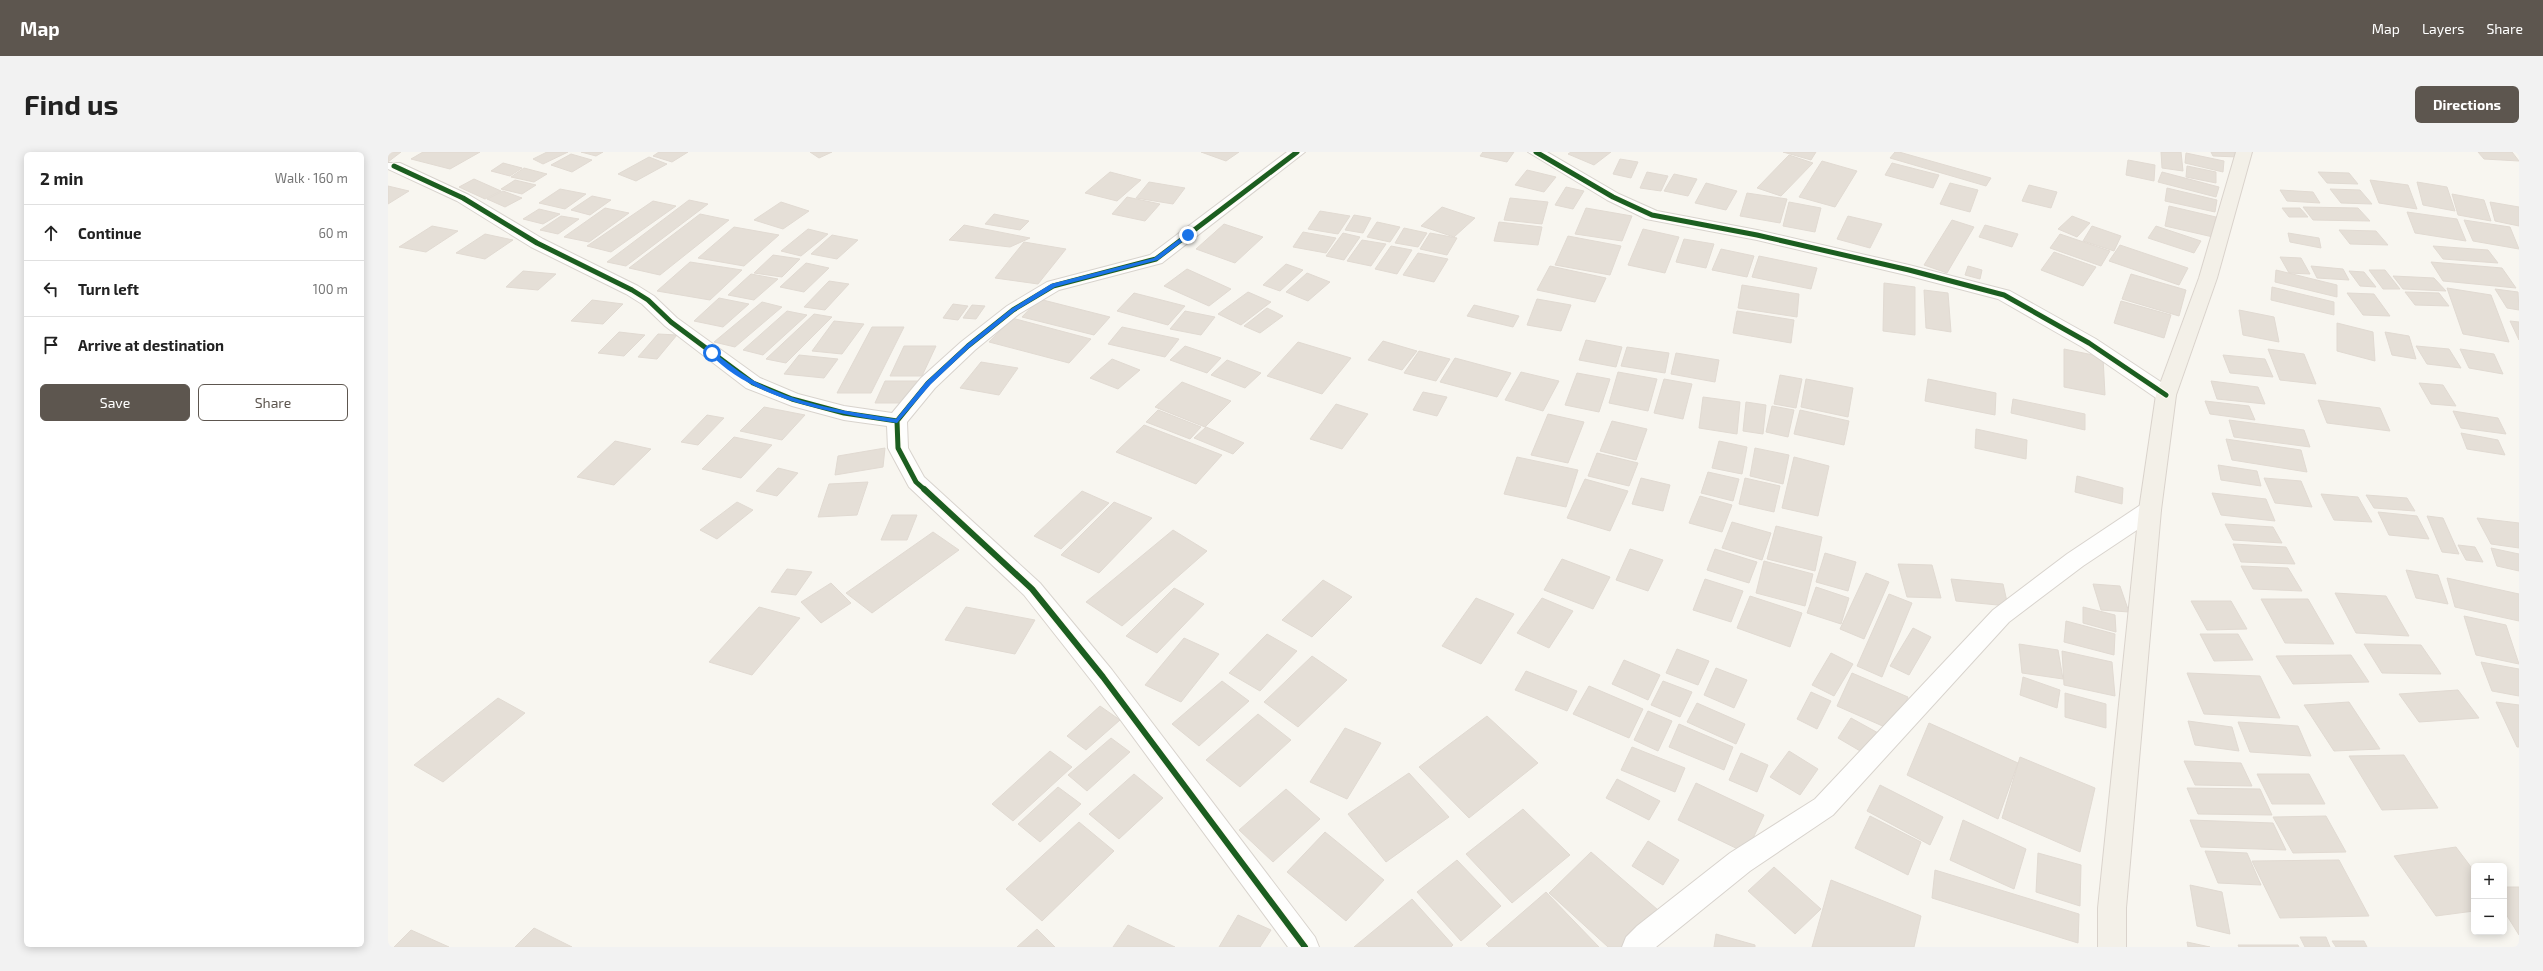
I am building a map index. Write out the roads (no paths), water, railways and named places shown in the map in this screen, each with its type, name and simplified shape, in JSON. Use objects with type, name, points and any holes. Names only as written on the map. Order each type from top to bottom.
[{"type":"main road","points":[[2112,947],[2112,908],[2150,510],[2166,395],[2208,278],[2244,152]]},
{"type":"street","points":[[1297,152],[1156,259],[1053,286],[1013,310],[968,346],[928,383],[897,421],[898,448],[916,482],[1032,588],[1103,677],[1305,947]]},
{"type":"street","points":[[1536,152],[1613,197],[1652,215],[1757,235],[1902,268],[2004,295],[2089,343],[2166,395]]},
{"type":"street","points":[[394,166],[462,198],[537,243],[632,290],[648,300],[670,322],[753,383],[792,400],[844,413],[897,421]]},
{"type":"street","points":[[1636,947],[1647,936],[1740,862],[1824,807],[2001,616],[2075,560],[2150,510]]}]
